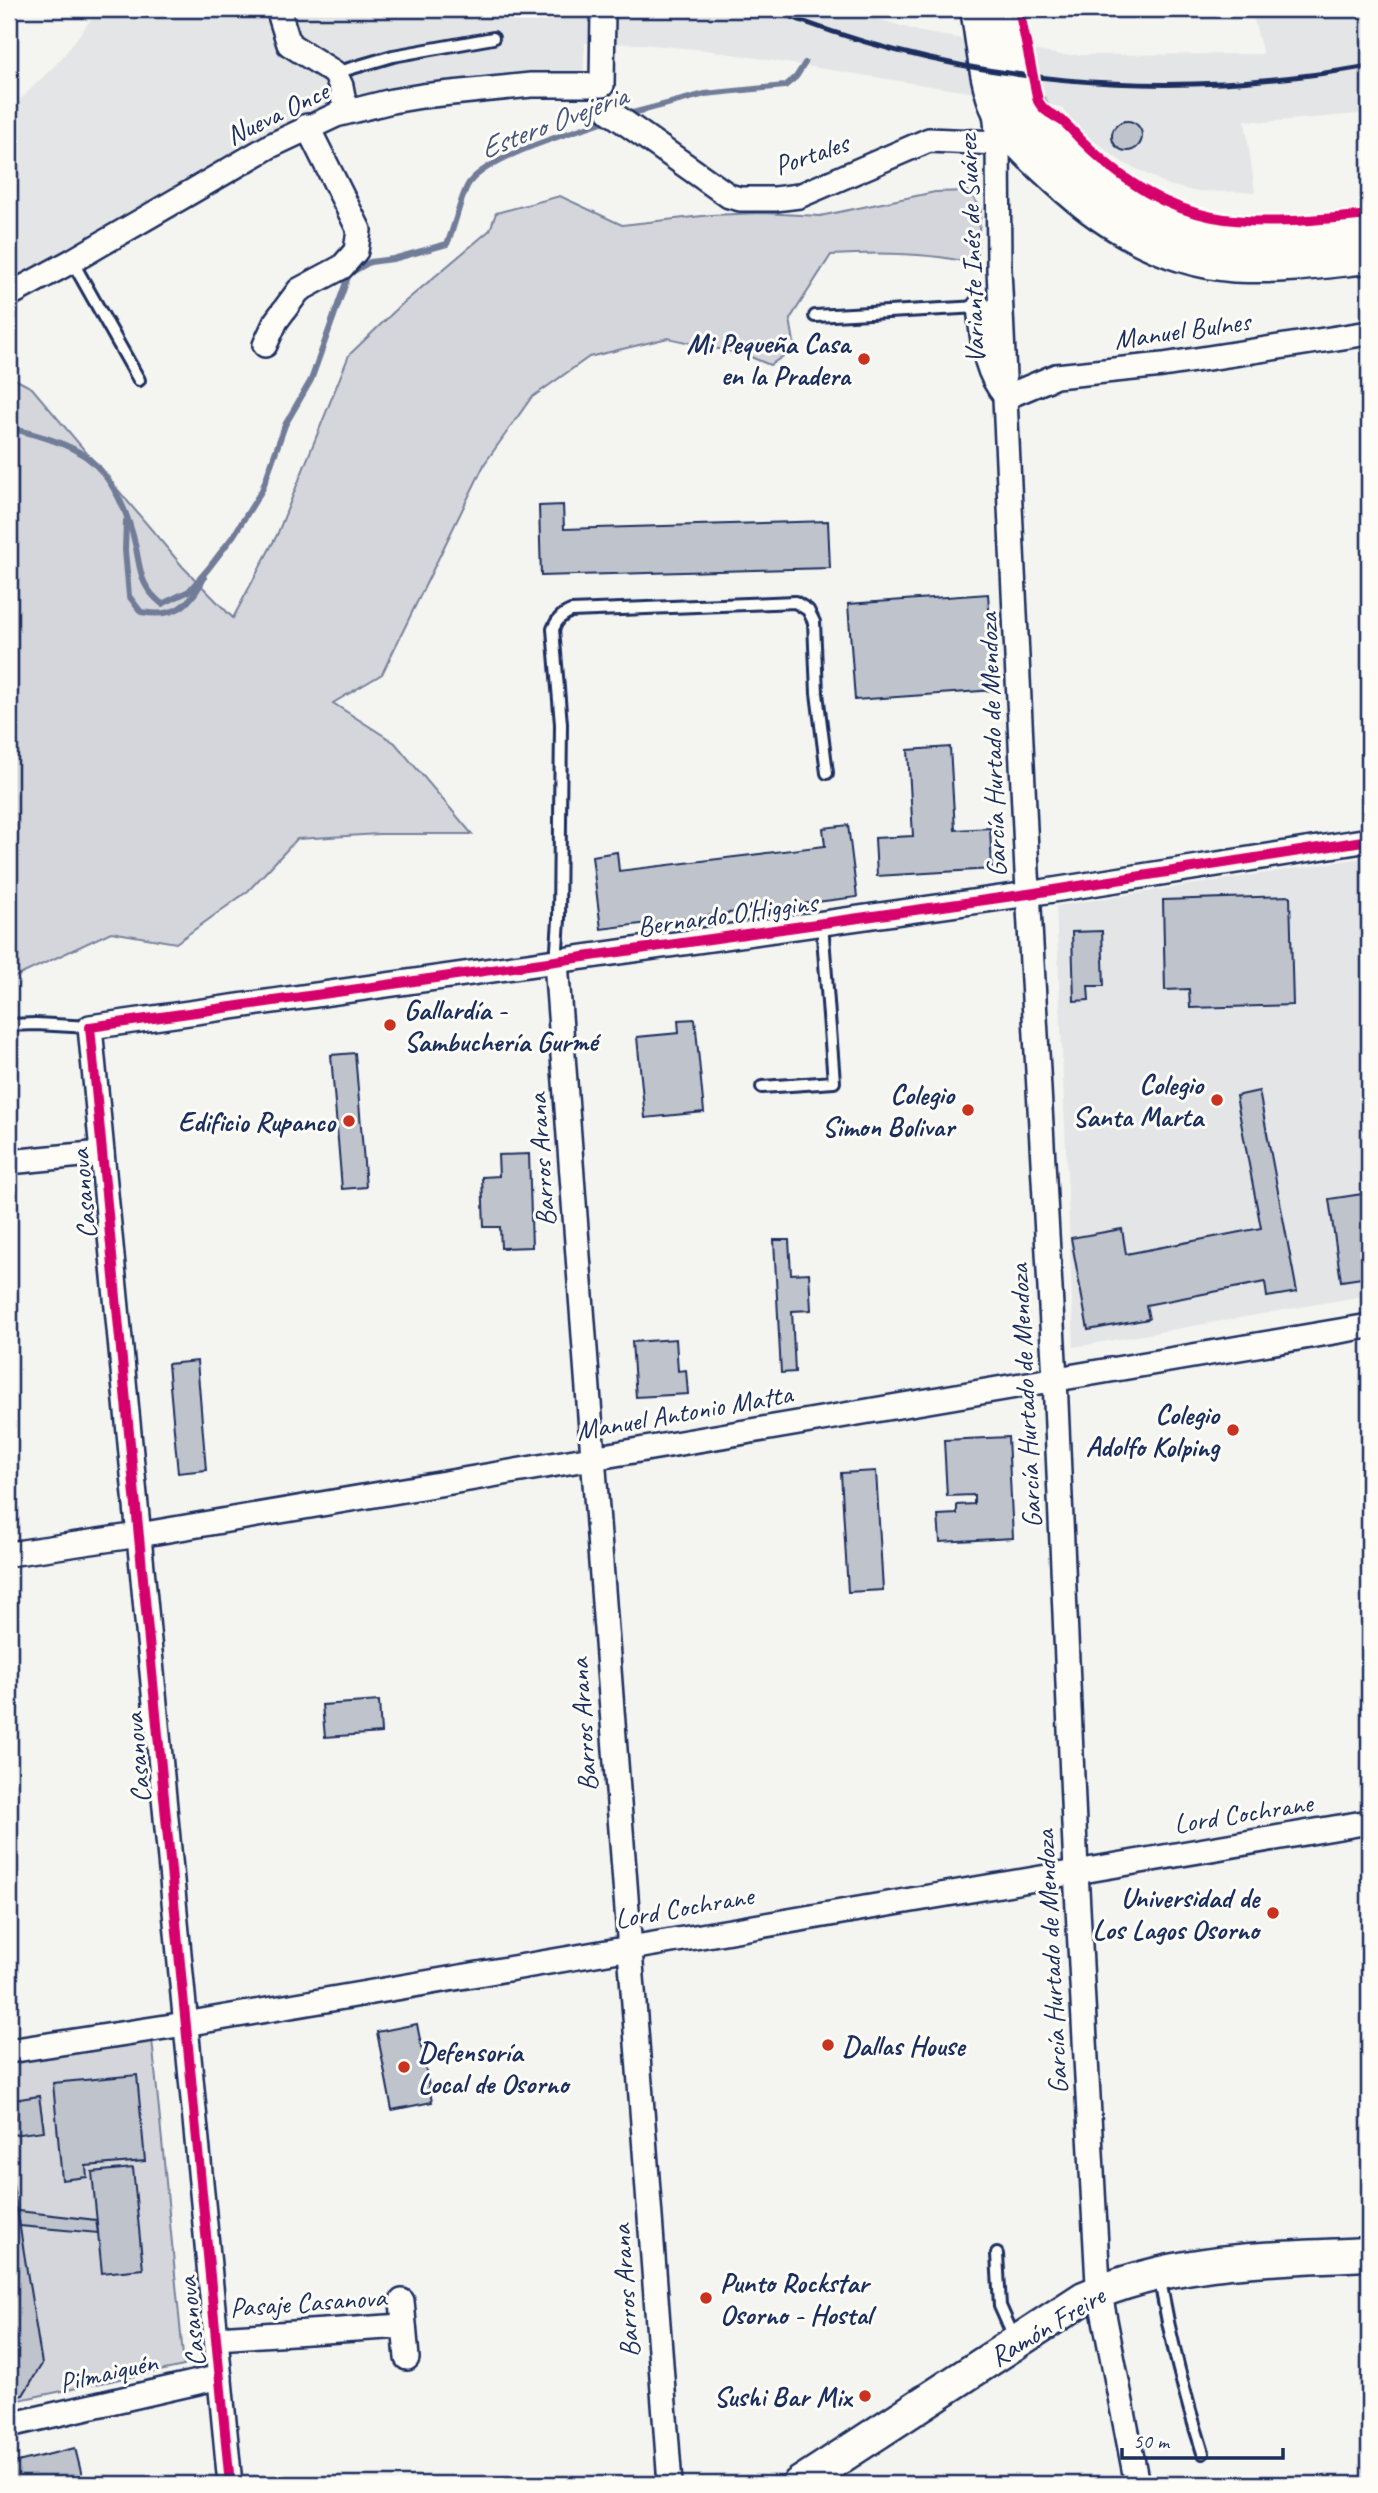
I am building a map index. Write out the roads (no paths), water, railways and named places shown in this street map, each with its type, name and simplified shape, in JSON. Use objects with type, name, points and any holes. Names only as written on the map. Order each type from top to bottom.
[{"type":"main road","points":[[977,9],[993,99],[1008,129],[1019,144],[1071,192],[1116,225],[1156,247],[1197,259],[1246,266],[1369,257]]},
{"type":"main road","points":[[1005,9],[1021,85],[1030,109],[1042,125],[1093,175],[1124,198],[1172,224],[1215,235],[1267,239],[1369,232]]},
{"type":"main road","name":"Ramón Freire","points":[[799,2484],[1084,2298],[1158,2272],[1222,2261],[1369,2254]]},
{"type":"street","points":[[278,9],[289,44],[335,73],[341,86],[346,112]]},
{"type":"street","points":[[603,9],[609,105]]},
{"type":"street","name":"Nueva Once","points":[[9,295],[307,126],[346,112],[392,101],[531,85],[609,105]]},
{"type":"street","name":"Variante Inés de Suárez","points":[[993,99],[998,143],[999,269],[1006,397]]},
{"type":"street","name":"Portales","points":[[609,105],[729,196],[740,199],[799,196],[929,140],[998,143]]},
{"type":"street","points":[[265,345],[275,321],[299,290],[342,267],[356,251],[359,230],[307,126]]},
{"type":"street","name":"García Hurtado de Mendoza","points":[[979,307],[987,365],[1006,397],[1028,894],[1055,1379],[1076,1871],[1099,2292],[1138,2484]]},
{"type":"street","name":"Manuel Bulnes","points":[[1006,397],[1056,376],[1164,365],[1369,333]]},
{"type":"street","name":"Bernardo O'Higgins","points":[[90,1027],[1028,894],[1369,840]]},
{"type":"street","name":"Barros Arana","points":[[556,962],[670,2484]]},
{"type":"street","name":"Casanova","points":[[90,1027],[230,2484]]},
{"type":"street","points":[[9,1162],[102,1153]]},
{"type":"street","name":"Manuel Antonio Matta","points":[[9,1554],[139,1535],[1369,1326]]},
{"type":"street","name":"Lord Cochrane","points":[[9,2051],[185,2024],[1369,1822]]},
{"type":"street","name":"Pasaje Casanova","points":[[402,2301],[407,2358]]},
{"type":"street","name":"Pasaje Casanova","points":[[216,2338],[404,2326]]},
{"type":"street","name":"Pilmaiquén","points":[[9,2425],[220,2377]]},
{"type":"lane","points":[[335,73],[393,56],[493,38]]},
{"type":"lane","points":[[72,261],[139,380]]},
{"type":"lane","points":[[815,316],[979,307]]},
{"type":"lane","points":[[556,962],[559,920],[561,724],[553,629],[559,617],[577,611],[795,602],[802,605],[814,622],[817,693],[827,773]]},
{"type":"lane","points":[[762,1087],[834,1082],[822,923]]},
{"type":"lane","points":[[9,1025],[90,1027]]},
{"type":"lane","points":[[997,2253],[1000,2306],[1017,2342]]},
{"type":"lane","points":[[1158,2272],[1171,2344],[1184,2396],[1203,2453]]},
{"type":"waterway","name":"Estero Ovejeria","points":[[625,115],[705,94],[785,86],[796,77],[805,63]]},
{"type":"waterway","name":"Estero Ovejeria","points":[[9,428],[69,447],[95,464],[112,485],[124,510],[133,535],[141,573],[150,592],[162,604],[189,591],[234,535],[262,490],[285,425],[311,380],[349,274],[370,262],[393,259],[447,244],[466,188],[480,173],[495,163],[535,145],[611,119]]},
{"type":"waterway","name":"Estero Ovejeria","points":[[126,521],[125,550],[129,596],[141,612],[163,613],[179,608],[192,596],[204,578]]},
{"type":"railway","points":[[771,9],[843,35],[916,55],[990,70],[1066,80],[1141,84],[1217,83],[1293,77],[1369,66]]},
{"type":"place","name":"Mi Pequeña Casa en la Pradera","points":[[864,359]]},
{"type":"place","name":"Gallardía - Sambuchería Gurmé","points":[[390,1025]]},
{"type":"place","name":"Colegio Santa Marta","points":[[1217,1100]]},
{"type":"place","name":"Colegio Simon Bolivar","points":[[968,1110]]},
{"type":"place","name":"Edificio Rupanco","points":[[349,1121]]},
{"type":"place","name":"Colegio Adolfo Kolping","points":[[1233,1430]]},
{"type":"place","name":"Universidad de Los Lagos Osorno","points":[[1273,1913]]},
{"type":"place","name":"Dallas House","points":[[828,2045]]},
{"type":"place","name":"Defensoría Local de Osorno","points":[[404,2067]]},
{"type":"place","name":"Punto Rockstar Osorno - Hostal","points":[[706,2298]]},
{"type":"place","name":"Sushi Bar Mix","points":[[865,2396]]}]
